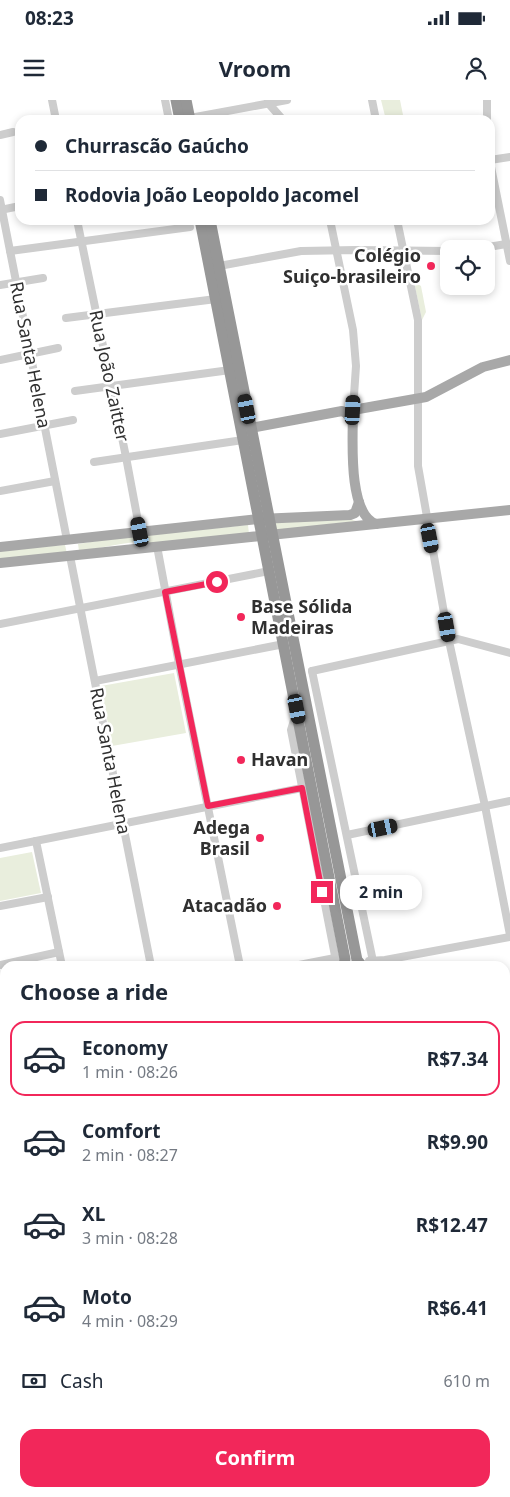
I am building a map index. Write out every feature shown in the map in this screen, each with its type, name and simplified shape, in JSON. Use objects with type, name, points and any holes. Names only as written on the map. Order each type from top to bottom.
[{"type":"highway","points":[[176,100],[185,115]]},
{"type":"highway","points":[[186,100],[187,115]]},
{"type":"highway","points":[[201,225],[214,267],[251,428],[267,535],[365,961]]},
{"type":"highway","points":[[210,225],[216,299],[243,440],[264,519]]},
{"type":"highway","points":[[267,535],[269,571],[297,709],[341,961]]},
{"type":"main road","points":[[376,525],[367,520],[359,502],[352,456],[353,410],[426,397],[484,367],[510,360]]},
{"type":"main road","points":[[251,428],[342,411],[353,422]]},
{"type":"main road","points":[[0,547],[264,519],[350,515],[355,513],[359,502]]},
{"type":"main road","points":[[0,563],[510,510]]},
{"type":"main road","points":[[140,532],[143,548]]},
{"type":"main road","points":[[67,540],[70,556]]},
{"type":"street","points":[[52,100],[55,115]]},
{"type":"street","points":[[165,100],[168,115]]},
{"type":"street","points":[[206,115],[287,100]]},
{"type":"street","points":[[372,100],[375,115]]},
{"type":"street","points":[[487,100],[487,115]]},
{"type":"street","points":[[268,102],[280,115]]},
{"type":"street","points":[[0,135],[13,132]]},
{"type":"street","points":[[495,160],[510,157]]},
{"type":"street","points":[[495,185],[510,261]]},
{"type":"street","name":"Rua Santa Helena","points":[[0,200],[67,540]]},
{"type":"street","points":[[1,210],[15,207]]},
{"type":"street","name":"Rua João Zaitter","points":[[78,225],[140,532]]},
{"type":"street","points":[[10,251],[177,225]]},
{"type":"street","points":[[192,225],[203,233]]},
{"type":"street","points":[[331,225],[353,330],[356,366],[353,410]]},
{"type":"street","points":[[381,961],[510,936],[485,806],[449,642],[418,466],[418,320],[398,225]]},
{"type":"street","points":[[495,248],[508,248]]},
{"type":"street","points":[[214,267],[294,252],[336,250],[440,251]]},
{"type":"street","points":[[0,285],[43,278]]},
{"type":"street","points":[[66,318],[216,299]]},
{"type":"street","points":[[0,360],[58,348]]},
{"type":"street","points":[[75,391],[230,370]]},
{"type":"street","points":[[0,434],[73,420]]},
{"type":"street","points":[[94,462],[243,440]]},
{"type":"street","points":[[0,490],[55,481]]},
{"type":"street","points":[[157,546],[239,961]]},
{"type":"street","name":"Rua Santa Helena","points":[[70,556],[150,961]]},
{"type":"street","points":[[0,624],[269,571]]},
{"type":"street","points":[[298,665],[312,671],[458,639],[510,653]]},
{"type":"street","points":[[95,681],[284,644]]},
{"type":"street","points":[[312,671],[346,835],[366,961]]},
{"type":"street","points":[[297,709],[291,730],[341,961]]},
{"type":"street","points":[[0,848],[302,788]]},
{"type":"street","points":[[346,835],[510,801]]},
{"type":"street","points":[[36,841],[61,961]]},
{"type":"street","points":[[0,906],[48,897]]},
{"type":"street","points":[[15,961],[59,952]]},
{"type":"green space","points":[[381,100],[400,100],[403,115],[385,115]]},
{"type":"green space","points":[[414,282],[421,286],[426,312],[422,320]]},
{"type":"green space","points":[[339,517],[357,521],[276,531],[274,521]]},
{"type":"green space","points":[[248,525],[249,534],[146,544],[145,535]]},
{"type":"green space","points":[[134,535],[135,542],[79,551],[78,544]]},
{"type":"green space","points":[[65,545],[67,554],[0,560],[0,550]]},
{"type":"green space","points":[[174,673],[186,733],[112,746],[101,686]]},
{"type":"green space","points":[[32,852],[41,893],[0,901],[0,858]]},
{"type":"place","name":"Colégio Suiço-brasileiro","points":[[431,266]]},
{"type":"place","name":"Base Sólida Madeiras","points":[[241,617]]},
{"type":"place","name":"Havan","points":[[241,760]]},
{"type":"place","name":"Adega Brasil","points":[[260,838]]},
{"type":"place","name":"Atacadão","points":[[277,906]]},
{"type":"route","points":[[217,582],[165,592],[208,806],[302,788],[322,892]]}]
